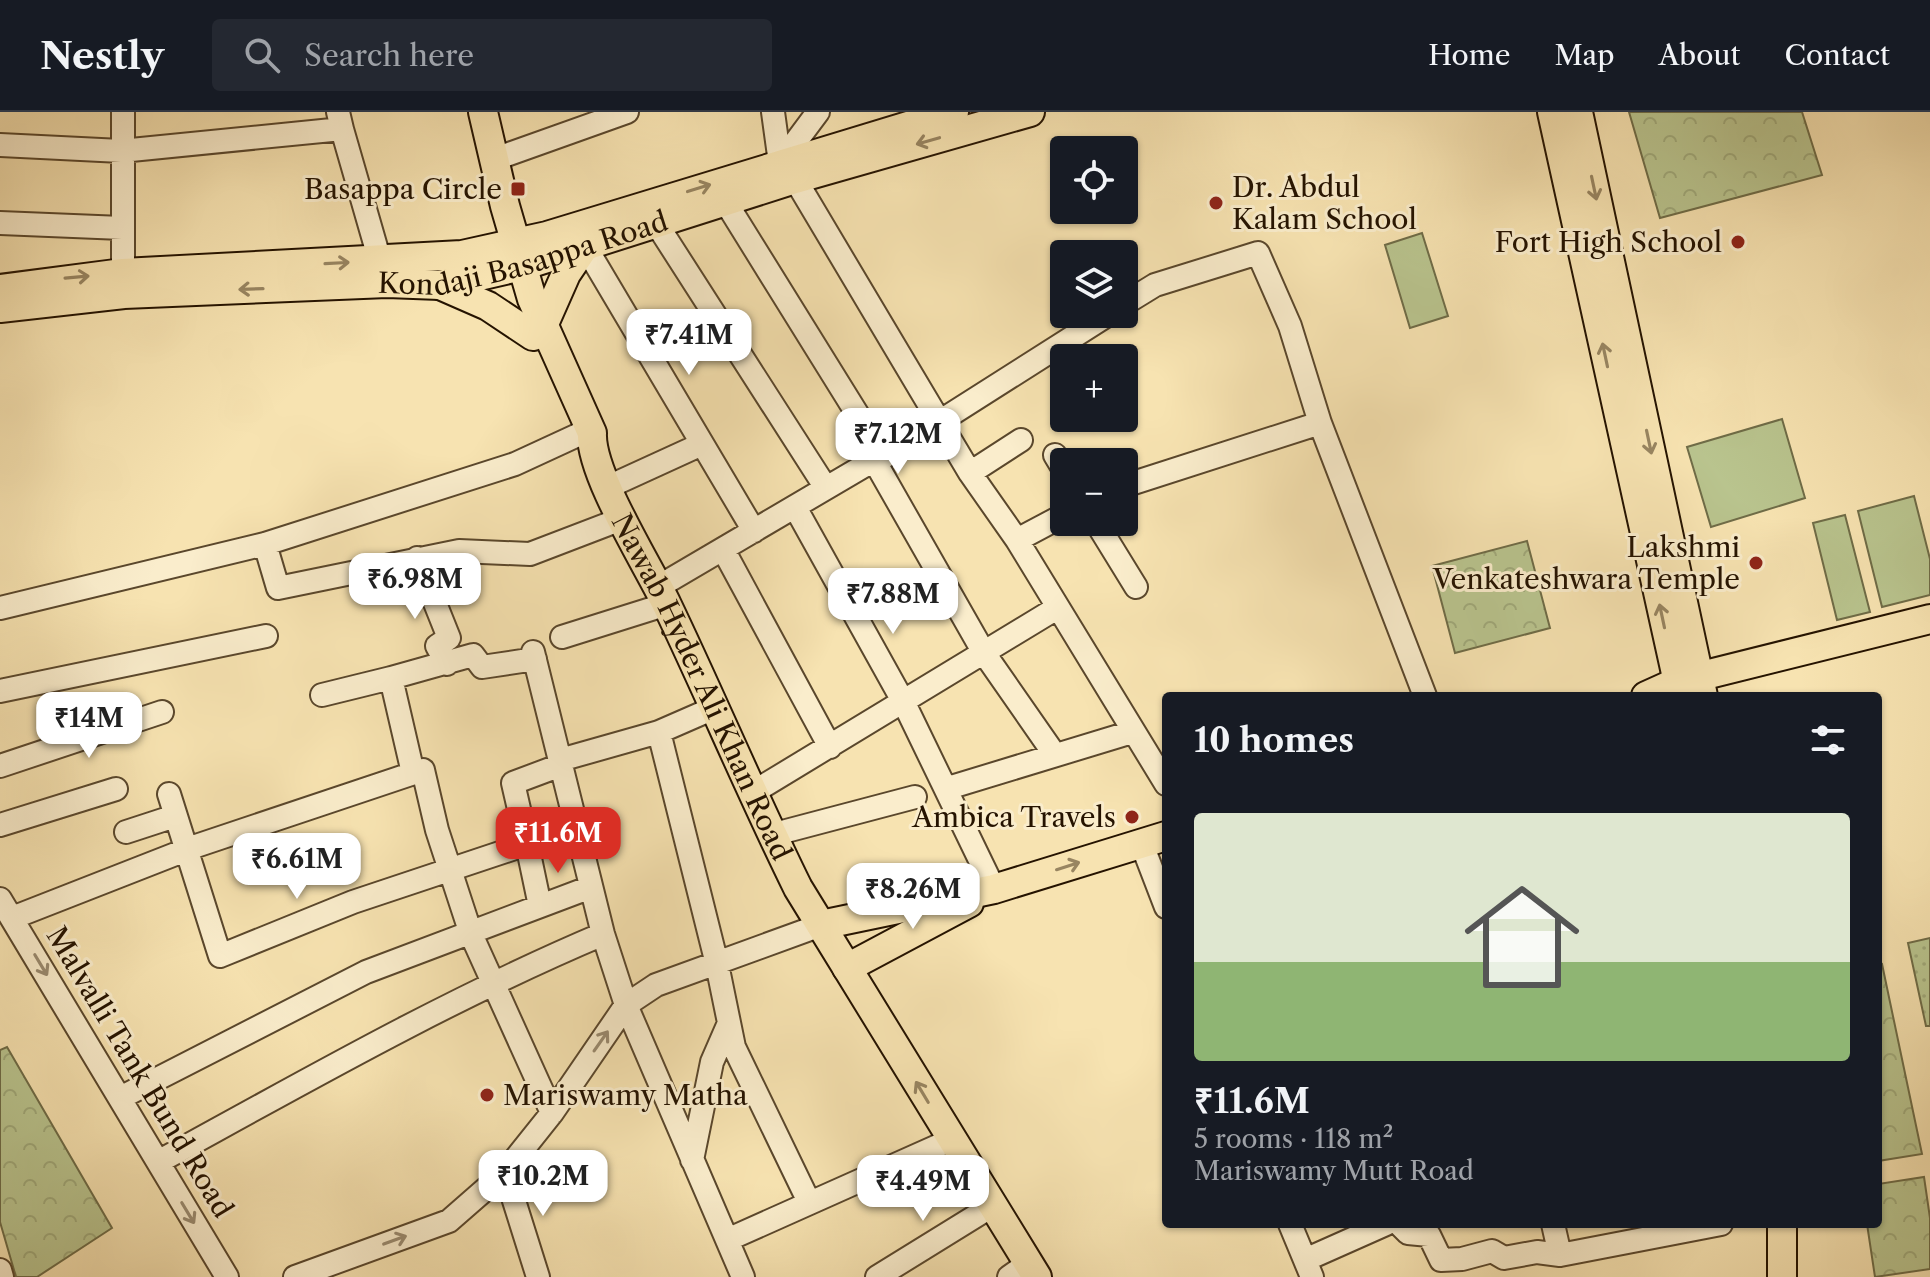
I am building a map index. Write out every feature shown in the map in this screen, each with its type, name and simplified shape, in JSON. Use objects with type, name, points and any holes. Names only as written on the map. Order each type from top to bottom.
[{"type":"main road","points":[[467,112],[509,257]]},
{"type":"main road","points":[[483,112],[495,159],[509,257]]},
{"type":"main road","name":"Kondaji Basappa Road","points":[[0,308],[124,294],[387,283],[440,285],[509,257],[788,171],[954,112]]},
{"type":"main road","name":"Kondaji Basappa Road","points":[[0,289],[123,273],[462,255],[509,257],[585,246],[725,201],[788,171],[1030,112]]},
{"type":"main road","points":[[1552,112],[1681,690]]},
{"type":"main road","points":[[1578,112],[1681,690]]},
{"type":"main road","points":[[440,285],[538,331],[566,274],[585,246]]},
{"type":"main road","name":"Nawab Hyder Ali Khan Road","points":[[509,257],[585,440],[662,596],[771,835],[821,925],[992,1206],[1025,1272]]},
{"type":"main road","points":[[1681,690],[1930,619]]},
{"type":"main road","points":[[1681,690],[1834,662],[1930,634]]},
{"type":"main road","points":[[821,925],[994,889],[1154,839]]},
{"type":"main road","points":[[847,968],[994,889]]},
{"type":"main road","points":[[1782,1228],[1782,1277]]},
{"type":"street","points":[[123,112],[123,273]]},
{"type":"street","points":[[495,159],[627,112]]},
{"type":"street","points":[[773,112],[788,171],[941,419],[970,473],[1017,540],[1162,778]]},
{"type":"street","points":[[788,171],[818,112]]},
{"type":"street","points":[[0,145],[121,151],[340,120],[380,261]]},
{"type":"street","points":[[725,201],[879,459],[984,653],[1055,755]]},
{"type":"street","points":[[0,223],[122,228]]},
{"type":"street","points":[[656,223],[826,488]]},
{"type":"street","points":[[585,246],[754,531]]},
{"type":"street","points":[[1138,295],[1155,285],[1258,253],[1290,326],[1320,423],[1423,692]]},
{"type":"street","points":[[562,637],[662,596],[754,531],[879,459],[1087,328]]},
{"type":"street","points":[[1138,482],[1320,423]]},
{"type":"street","points":[[0,608],[265,544],[585,440]]},
{"type":"street","points":[[970,473],[1021,440]]},
{"type":"street","points":[[608,487],[702,444]]},
{"type":"street","points":[[795,507],[904,703],[948,788],[994,889]]},
{"type":"street","points":[[265,544],[278,588],[459,551],[530,554],[624,518]]},
{"type":"street","points":[[1017,540],[1050,522]]},
{"type":"street","points":[[1105,536],[1136,587]]},
{"type":"street","points":[[724,551],[830,747]]},
{"type":"street","points":[[417,558],[449,638],[437,646],[447,664]]},
{"type":"street","points":[[752,793],[1057,608]]},
{"type":"street","points":[[0,691],[266,636]]},
{"type":"street","points":[[322,695],[473,655],[482,667],[534,656],[603,934],[626,1005],[743,1277]]},
{"type":"street","points":[[391,678],[413,773]]},
{"type":"street","points":[[540,906],[513,783],[560,762],[659,732],[714,708]]},
{"type":"street","points":[[0,766],[162,712]]},
{"type":"street","points":[[659,732],[717,964],[734,1047],[809,1202]]},
{"type":"street","points":[[948,788],[1132,732]]},
{"type":"street","points":[[6,908],[423,770],[450,871],[471,934],[552,1113]]},
{"type":"street","points":[[0,825],[116,789]]},
{"type":"street","points":[[771,835],[915,797]]},
{"type":"street","points":[[126,832],[172,805],[220,956],[353,902],[527,844]]},
{"type":"street","points":[[1154,839],[1162,884]]},
{"type":"street","points":[[120,1098],[366,972],[591,887]]},
{"type":"street","name":"Malvalli Tank Bund Road","points":[[6,908],[227,1277]]},
{"type":"street","points":[[295,1277],[449,1221],[505,1172],[552,1113],[626,1005],[656,985],[821,925]]},
{"type":"street","points":[[158,1162],[389,1035],[603,934]]},
{"type":"street","points":[[692,1160],[712,1062],[729,1023]]},
{"type":"street","points":[[727,1240],[951,1140]]},
{"type":"street","points":[[505,1172],[538,1277]]},
{"type":"street","points":[[877,1277],[992,1206]]},
{"type":"street","points":[[1292,1228],[1308,1268],[1379,1228]]},
{"type":"street","points":[[1403,1228],[1408,1233],[1429,1235],[1441,1260],[1462,1259],[1492,1251],[1504,1258],[1537,1252],[1560,1255],[1700,1228]]},
{"type":"street","points":[[1554,1228],[1560,1255]]},
{"type":"street","points":[[0,1270],[2,1277]]},
{"type":"green space","points":[[1629,112],[1802,112],[1822,175],[1660,218]]},
{"type":"green space","points":[[1422,233],[1448,316],[1410,328],[1385,245]]},
{"type":"green space","points":[[1782,419],[1805,498],[1711,527],[1687,447]]},
{"type":"green space","points":[[1914,496],[1930,559],[1930,595],[1882,607],[1858,511]]},
{"type":"green space","points":[[1845,515],[1870,612],[1837,620],[1813,523]]},
{"type":"green space","points":[[1527,541],[1550,628],[1455,653],[1432,566]]},
{"type":"green space","points":[[1930,938],[1930,1026],[1926,1026],[1908,943]]},
{"type":"green space","points":[[1882,964],[1922,1154],[1882,1160]]},
{"type":"green space","points":[[7,1047],[112,1228],[37,1277],[16,1277],[0,1222],[0,1050]]},
{"type":"green space","points":[[1924,1177],[1930,1218],[1930,1269],[1875,1277],[1868,1228],[1882,1228],[1882,1183]]},
{"type":"place","name":"Basappa Circle","points":[[518,189]]},
{"type":"place","name":"Dr. Abdul Kalam School","points":[[1216,203]]},
{"type":"place","name":"Fort High School","points":[[1738,242]]},
{"type":"place","name":"Lakshmi Venkateshwara Temple","points":[[1756,563]]},
{"type":"place","name":"Ambica Travels","points":[[1132,817]]},
{"type":"place","name":"Mariswamy Matha","points":[[487,1095]]}]
